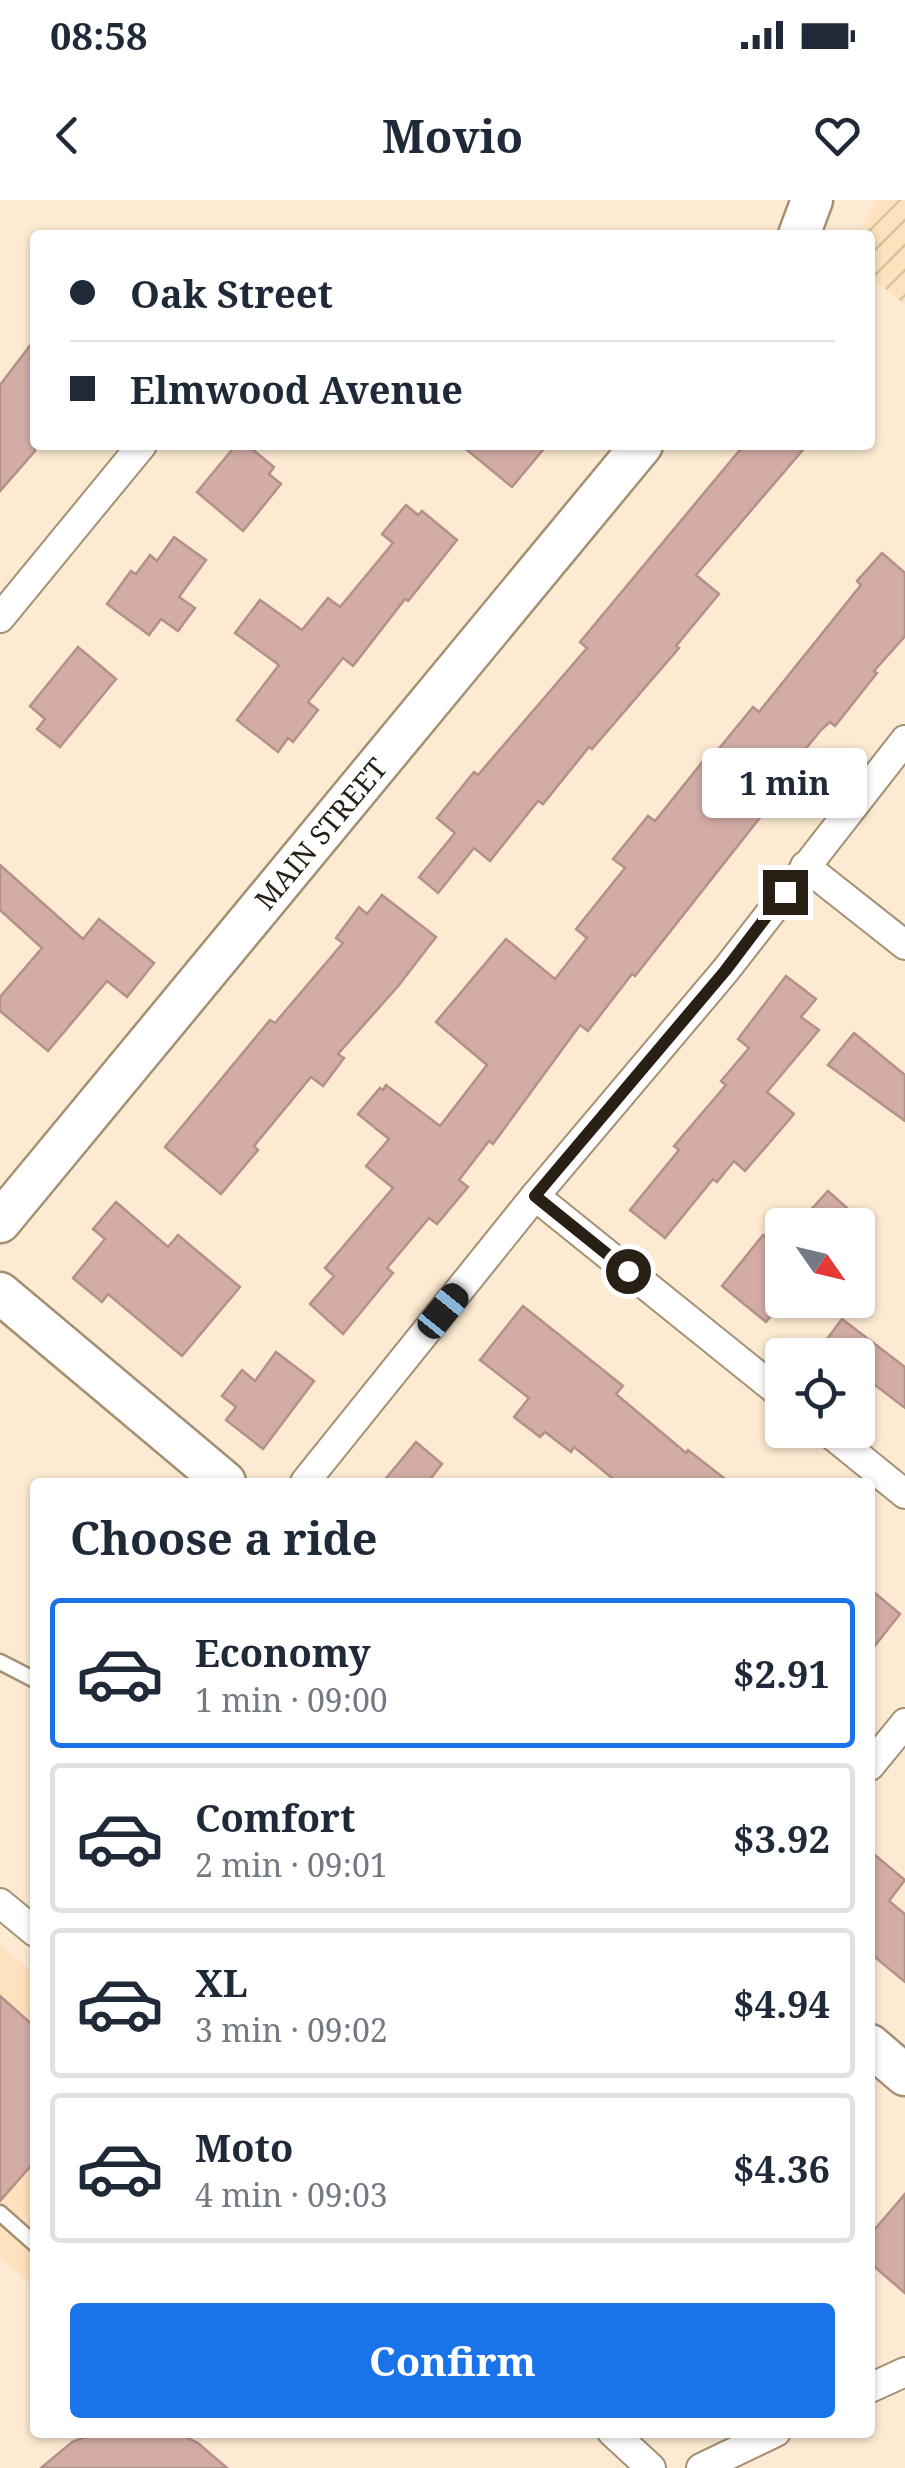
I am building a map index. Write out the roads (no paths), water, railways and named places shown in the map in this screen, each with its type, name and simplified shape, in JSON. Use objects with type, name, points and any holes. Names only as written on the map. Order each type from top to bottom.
[{"type":"street","points":[[801,230],[812,200]]},
{"type":"street","points":[[0,618],[138,450]]},
{"type":"street","name":"MAIN STREET","points":[[0,1222],[638,450]]},
{"type":"street","points":[[308,1478],[535,1196],[725,971],[905,740]]},
{"type":"street","points":[[806,866],[905,945]]},
{"type":"street","points":[[535,1196],[765,1381]]},
{"type":"street","points":[[0,1293],[220,1478]]},
{"type":"street","points":[[848,1448],[905,1494]]},
{"type":"street","points":[[875,1760],[905,1723]]},
{"type":"street","points":[[0,1903],[30,1928]]},
{"type":"street","points":[[875,2049],[905,2076]]},
{"type":"street","points":[[875,2386],[905,2372]]},
{"type":"street","points":[[619,2438],[652,2468]]},
{"type":"street","points":[[701,2468],[764,2438]]},
{"type":"lane","points":[[0,1662],[30,1677]]},
{"type":"lane","points":[[0,2213],[30,2240]]}]
